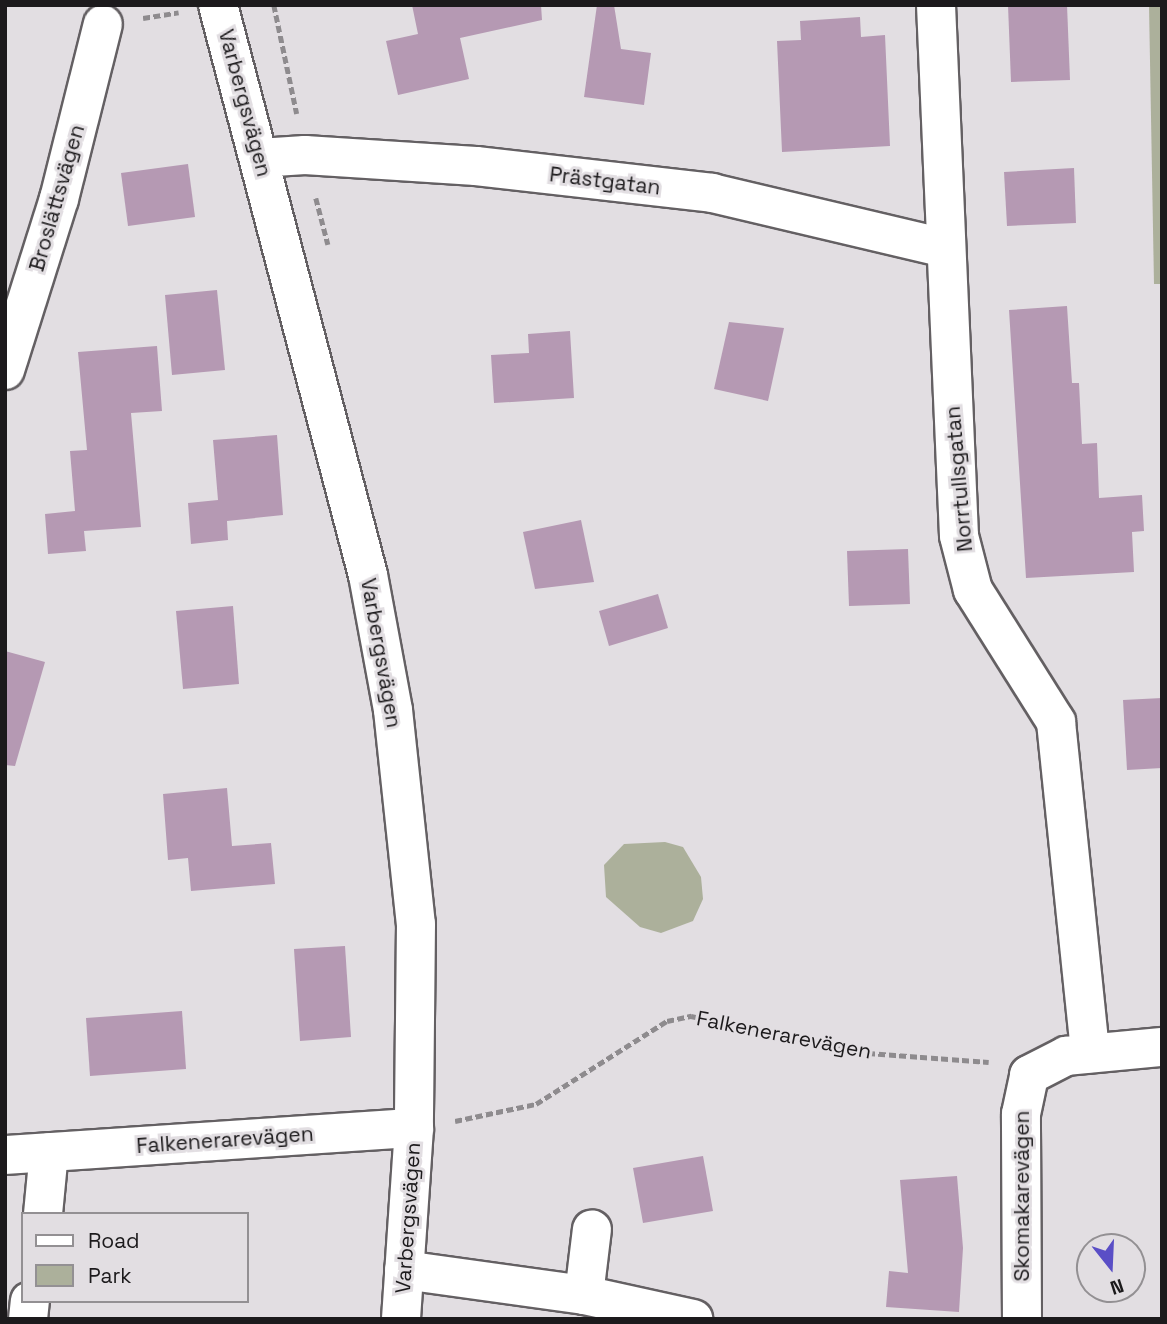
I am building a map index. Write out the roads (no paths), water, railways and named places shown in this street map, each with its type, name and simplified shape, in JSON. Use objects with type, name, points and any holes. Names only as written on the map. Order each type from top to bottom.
[{"type":"street","name":"Norrtullsgatan","points":[[936,5],[944,248],[959,536],[973,590],[1056,722],[1090,1053]]},
{"type":"street","name":"Varbergsvägen","points":[[202,8],[259,158],[368,575],[393,710],[416,924],[414,1128],[401,1319]]},
{"type":"street","name":"Broslättsvägen","points":[[5,370],[59,199],[103,24]]},
{"type":"street","name":"Prästgatan","points":[[259,158],[305,155],[476,166],[712,193],[944,248]]},
{"type":"street","points":[[1090,1053],[1162,1047]]},
{"type":"street","name":"Skomakarevägen","points":[[1022,1319],[1021,1114],[1029,1075],[1045,1063],[1090,1053]]},
{"type":"street","name":"Falkenerarevägen","points":[[5,1155],[414,1128]]},
{"type":"street","points":[[43,1212],[49,1152]]},
{"type":"street","points":[[584,1294],[592,1228]]},
{"type":"street","points":[[404,1270],[584,1294],[693,1319]]}]
